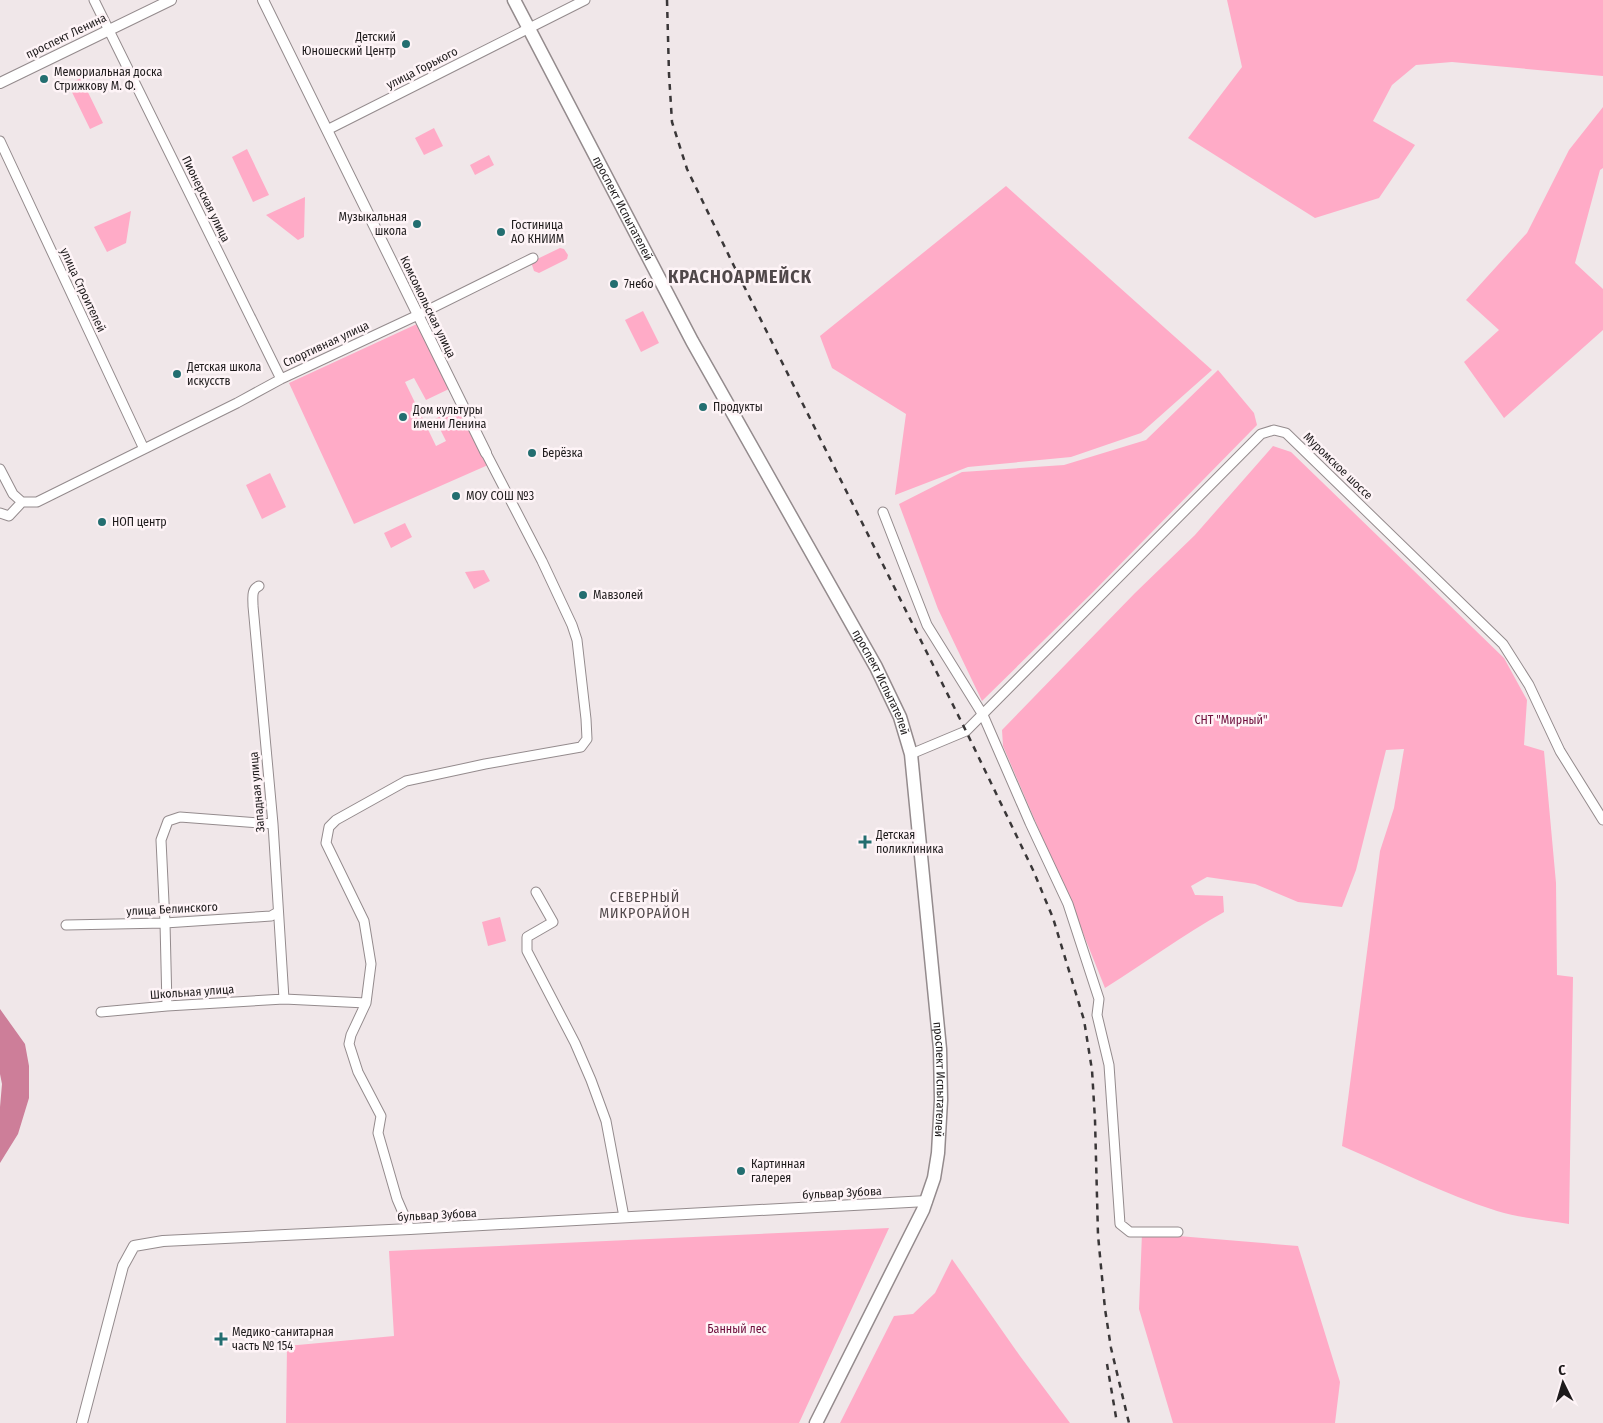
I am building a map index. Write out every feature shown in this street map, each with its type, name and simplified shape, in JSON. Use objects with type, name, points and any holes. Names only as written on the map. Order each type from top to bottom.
[{"type":"main road","name":"проспект Испытателей","points":[[514,0],[692,341],[876,667],[900,717],[911,754],[940,1049],[941,1100],[938,1153],[934,1178],[927,1201],[816,1423]]},
{"type":"street","name":"Пионерская улица","points":[[94,0],[281,379]]},
{"type":"street","name":"проспект Ленина","points":[[0,83],[171,0]]},
{"type":"street","name":"Комсомольская улица","points":[[263,0],[572,625],[577,640],[587,739],[581,747],[485,764],[406,781],[336,820],[329,827],[326,843],[364,921],[371,964],[366,1003],[351,1035],[350,1044],[358,1072],[381,1116],[378,1133],[397,1199],[410,1229]]},
{"type":"street","name":"улица Горького","points":[[327,130],[585,0]]},
{"type":"street","name":"улица Строителей","points":[[0,141],[144,449]]},
{"type":"street","name":"Спортивная улица","points":[[22,502],[37,502],[237,403],[281,379],[418,315],[533,258]]},
{"type":"street","name":"Муромское шоссе","points":[[911,754],[966,731],[1261,434],[1274,430],[1286,433],[1503,644],[1529,685],[1560,751],[1603,820]]},
{"type":"street","points":[[0,469],[13,494],[22,502],[8,516],[0,513]]},
{"type":"street","points":[[883,512],[927,625],[982,715],[1068,904],[1098,998],[1097,1015],[1108,1065],[1120,1224],[1130,1232],[1178,1232]]},
{"type":"street","name":"Западная улица","points":[[259,586],[253,592],[253,606],[273,824],[284,999]]},
{"type":"street","points":[[167,1006],[166,923],[161,840],[168,821],[180,817],[273,824]]},
{"type":"street","points":[[536,892],[553,922],[527,937],[527,952],[575,1043],[591,1080],[606,1121],[624,1217]]},
{"type":"street","name":"улица Белинского","points":[[66,925],[166,923],[271,916],[278,912]]},
{"type":"street","name":"Школьная улица","points":[[101,1012],[284,999],[366,1003]]},
{"type":"street","name":"бульвар Зубова","points":[[82,1423],[123,1266],[134,1246],[163,1241],[927,1201]]},
{"type":"green space","points":[[1227,0],[1603,0],[1603,76],[1452,62],[1416,65],[1392,85],[1373,121],[1415,145],[1379,198],[1315,218],[1188,138],[1242,67]]},
{"type":"green space","points":[[81,78],[103,123],[90,129],[68,84]]},
{"type":"green space","points":[[1603,107],[1603,168],[1600,170],[1575,263],[1603,289],[1603,330],[1504,418],[1464,362],[1499,330],[1466,300],[1527,233],[1569,150]]},
{"type":"green space","points":[[434,128],[443,146],[424,155],[415,138]]},
{"type":"green space","points":[[247,149],[269,195],[253,202],[232,157]]},
{"type":"green space","points":[[489,155],[494,165],[475,175],[470,165]]},
{"type":"green space","points":[[1006,186],[1212,370],[1141,433],[1071,457],[968,467],[895,495],[906,414],[832,368],[820,336]]},
{"type":"green space","points":[[305,197],[304,237],[298,240],[266,215]]},
{"type":"green space","points":[[131,211],[126,243],[107,252],[94,227]]},
{"type":"green space","points":[[560,248],[564,249],[568,255],[567,259],[539,273],[534,271],[533,261]]},
{"type":"green space","points":[[643,311],[659,343],[641,352],[625,320]]},
{"type":"green space","points":[[419,323],[451,388],[426,400],[414,378],[405,382],[436,446],[446,441],[435,419],[459,407],[488,465],[354,524],[289,383]]},
{"type":"green space","points":[[1218,370],[1254,413],[1257,425],[1093,592],[982,701],[938,609],[899,504],[962,472],[1064,465],[1146,440]]},
{"type":"green space","name":"СНТ \"Мирный\"","points":[[1273,446],[1291,452],[1504,658],[1527,700],[1524,745],[1544,751],[1556,883],[1557,975],[1573,977],[1569,1224],[1497,1211],[1438,1189],[1342,1146],[1380,851],[1394,808],[1404,749],[1386,750],[1356,870],[1342,907],[1298,902],[1255,884],[1207,877],[1191,886],[1195,895],[1223,896],[1224,912],[1105,988],[1003,746],[1002,730],[1135,593],[1195,535]]},
{"type":"green space","points":[[270,473],[286,507],[262,519],[246,485]]},
{"type":"green space","points":[[405,523],[412,537],[391,548],[384,533]]},
{"type":"green space","points":[[484,570],[490,581],[474,589],[465,572]]},
{"type":"green space","points":[[500,917],[506,941],[488,946],[482,922]]},
{"type":"green space","name":"Банный лес","points":[[889,1228],[799,1423],[286,1423],[287,1346],[394,1336],[389,1251]]},
{"type":"green space","points":[[1142,1233],[1298,1246],[1340,1382],[1335,1423],[1173,1423],[1139,1309]]},
{"type":"green space","points":[[952,1259],[1070,1423],[840,1423],[894,1316],[913,1314],[935,1293]]},
{"type":"shaded area","points":[[0,1009],[25,1044],[29,1066],[29,1098],[18,1134],[0,1163],[2,1084],[0,1074]]},
{"type":"railway","points":[[667,0],[672,122],[687,169],[966,731],[1033,870],[1053,918],[1084,1020],[1092,1070],[1098,1235],[1105,1309],[1111,1348],[1129,1423]]},
{"type":"railway","points":[[1107,1364],[1117,1423]]},
{"type":"place","name":"Детский Юношеский Центр","points":[[406,44]]},
{"type":"place","name":"Мемориальная доска Стрижкову М. Ф.","points":[[44,79]]},
{"type":"place","name":"Музыкальная школа","points":[[417,224]]},
{"type":"place","name":"Гостиница АО КНИИМ","points":[[501,232]]},
{"type":"place","name":"7небо","points":[[614,284]]},
{"type":"place","name":"Детская школа искусств","points":[[177,374]]},
{"type":"place","name":"Продукты","points":[[703,407]]},
{"type":"place","name":"Дом культуры имени Ленина","points":[[403,417]]},
{"type":"place","name":"Берёзка","points":[[532,453]]},
{"type":"place","name":"МОУ СОШ №3","points":[[456,496]]},
{"type":"place","name":"НОП центр","points":[[102,522]]},
{"type":"place","name":"Мавзолей","points":[[583,595]]},
{"type":"place","name":"Детская поликлиника","points":[[865,842]]},
{"type":"place","name":"Картинная галерея","points":[[741,1171]]},
{"type":"place","name":"Медико-санитарная часть № 154","points":[[221,1339]]},
{"type":"district","name":"КРАСНОАРМЕЙСК","points":[[740,277]]},
{"type":"district","name":"СЕВЕРНЫЙ МИКРОРАЙОН","points":[[645,906]]}]
